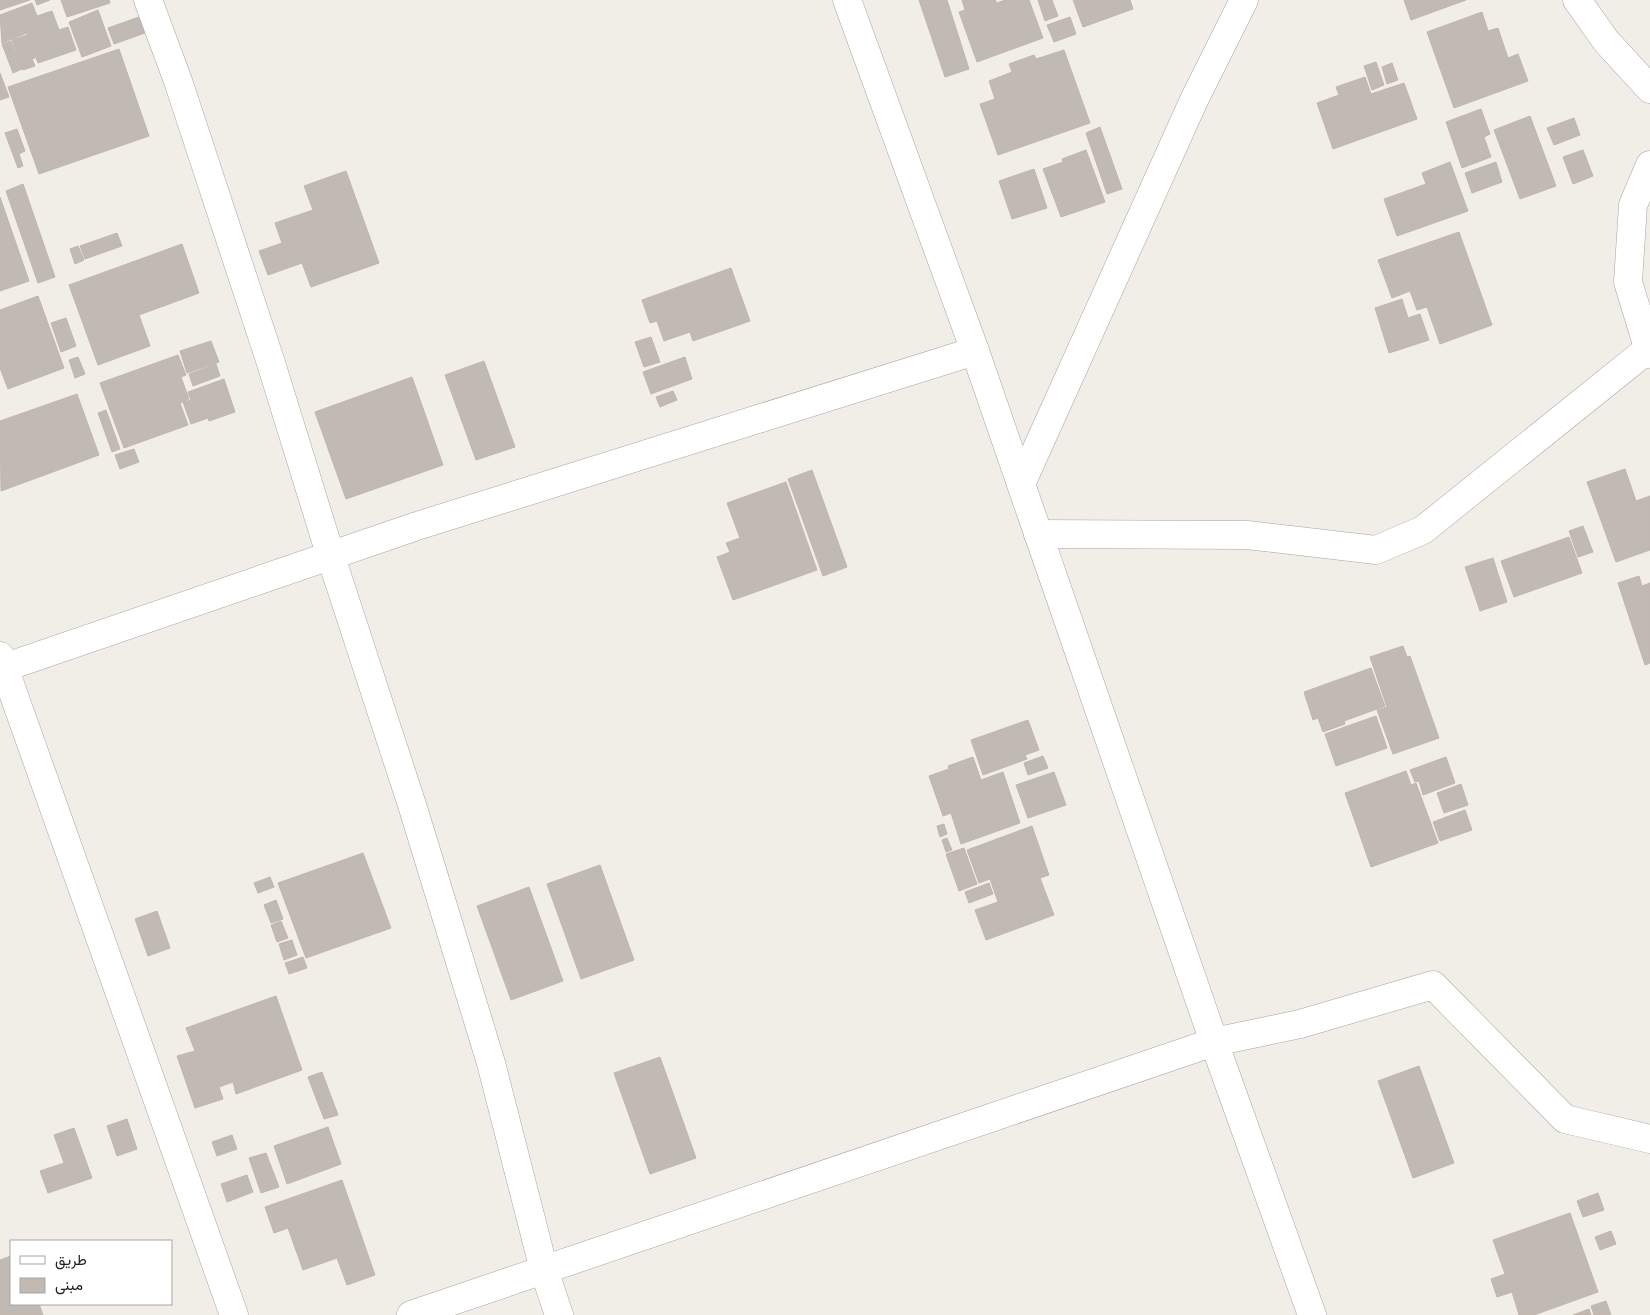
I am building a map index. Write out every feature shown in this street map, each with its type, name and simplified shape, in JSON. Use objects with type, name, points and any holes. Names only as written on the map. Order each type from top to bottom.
[{"type":"street","points":[[148,0],[178,81],[249,295],[331,557],[414,808],[491,1063],[544,1270],[559,1315]]},
{"type":"street","points":[[847,0],[1021,484],[1214,1042],[1312,1315]]},
{"type":"street","points":[[1021,484],[1194,100],[1244,0]]},
{"type":"street","points":[[1577,0],[1606,41],[1650,89]]},
{"type":"street","points":[[1038,534],[1248,535],[1376,550],[1423,530],[1649,352],[1628,282],[1633,205],[1650,166]]},
{"type":"street","points":[[234,1315],[1,664],[331,557],[417,526],[974,352]]},
{"type":"street","points":[[411,1315],[1214,1042],[1300,1024],[1432,985],[1565,1119],[1650,1139]]},
{"type":"building","points":[[0,0],[30,0],[0,10]]},
{"type":"building","points":[[35,0],[50,0],[37,5]]},
{"type":"building","points":[[61,0],[109,0],[110,3],[67,17]]},
{"type":"building","points":[[919,0],[947,0],[969,69],[945,77]]},
{"type":"building","points":[[962,0],[995,0],[997,3],[1005,0],[1029,0],[1043,38],[977,62],[959,12],[965,10]]},
{"type":"building","points":[[1038,0],[1052,0],[1058,16],[1045,21]]},
{"type":"building","points":[[1073,0],[1130,0],[1133,9],[1083,27]]},
{"type":"building","points":[[1404,0],[1466,0],[1411,20]]},
{"type":"building","points":[[32,3],[37,16],[52,11],[59,30],[68,27],[76,50],[38,63],[27,33],[2,43],[0,15]]},
{"type":"building","points":[[98,10],[111,46],[82,57],[69,22]]},
{"type":"building","points":[[1482,12],[1488,31],[1498,28],[1508,58],[1518,54],[1528,81],[1454,108],[1427,32]]},
{"type":"building","points":[[139,17],[145,33],[114,44],[108,28]]},
{"type":"building","points":[[1070,17],[1076,34],[1054,42],[1047,25]]},
{"type":"building","points":[[27,35],[35,58],[32,59],[35,66],[23,70],[12,40]]},
{"type":"building","points":[[11,41],[22,69],[13,73],[2,44]]},
{"type":"building","points":[[119,49],[149,136],[39,174],[8,87]]},
{"type":"building","points":[[1064,50],[1090,123],[998,155],[980,104],[995,99],[989,81],[1012,72],[1009,64],[1034,55],[1036,59]]},
{"type":"building","points":[[1376,62],[1384,85],[1372,90],[1364,66]]},
{"type":"building","points":[[1392,63],[1398,80],[1387,84],[1382,67]]},
{"type":"building","points":[[0,73],[9,97],[0,100]]},
{"type":"building","points":[[1365,77],[1371,94],[1404,83],[1417,119],[1333,149],[1317,103],[1339,95],[1336,87]]},
{"type":"building","points":[[1481,109],[1490,134],[1484,137],[1491,157],[1462,168],[1446,122]]},
{"type":"building","points":[[1530,116],[1556,186],[1520,199],[1494,130]]},
{"type":"building","points":[[1574,118],[1580,135],[1554,145],[1547,128]]},
{"type":"building","points":[[1100,127],[1122,189],[1107,194],[1086,133]]},
{"type":"building","points":[[17,129],[25,151],[19,154],[23,166],[18,168],[5,133]]},
{"type":"building","points":[[1086,150],[1105,202],[1061,217],[1043,169],[1063,162],[1062,159]]},
{"type":"building","points":[[1583,150],[1593,176],[1573,184],[1563,157]]},
{"type":"building","points":[[1450,162],[1468,211],[1397,236],[1384,199],[1426,184],[1422,173]]},
{"type":"building","points":[[1496,162],[1502,182],[1472,193],[1465,173]]},
{"type":"building","points":[[1034,169],[1047,208],[1012,219],[999,181]]},
{"type":"building","points":[[346,171],[379,263],[311,287],[302,263],[268,275],[259,251],[282,243],[275,223],[313,210],[304,186]]},
{"type":"building","points":[[23,184],[55,277],[38,283],[6,191]]},
{"type":"building","points":[[0,197],[29,281],[0,291]]},
{"type":"building","points":[[1459,232],[1492,325],[1440,344],[1427,307],[1417,310],[1410,291],[1392,298],[1378,260]]},
{"type":"building","points":[[117,233],[122,246],[85,259],[80,246]]},
{"type":"building","points":[[182,244],[199,293],[139,315],[150,346],[98,365],[69,285]]},
{"type":"building","points":[[78,246],[84,260],[75,264],[70,249]]},
{"type":"building","points":[[731,268],[750,321],[693,341],[690,332],[664,341],[657,321],[650,323],[642,300]]},
{"type":"building","points":[[38,296],[64,368],[8,389],[0,368],[0,310]]},
{"type":"building","points":[[1402,299],[1408,318],[1420,314],[1429,340],[1389,353],[1375,308]]},
{"type":"building","points":[[66,318],[76,346],[61,352],[51,323]]},
{"type":"building","points":[[651,337],[660,362],[644,367],[635,342]]},
{"type":"building","points":[[211,341],[219,362],[187,373],[180,351]]},
{"type":"building","points":[[178,355],[186,375],[181,377],[189,399],[180,403],[188,425],[124,448],[100,383]]},
{"type":"building","points":[[78,357],[85,374],[75,378],[69,360]]},
{"type":"building","points":[[685,357],[692,379],[651,394],[643,372]]},
{"type":"building","points":[[484,361],[515,447],[476,460],[445,375]]},
{"type":"building","points":[[216,364],[220,376],[193,386],[189,374]]},
{"type":"building","points":[[412,377],[443,465],[346,499],[315,412]]},
{"type":"building","points":[[224,379],[235,412],[209,421],[208,418],[191,424],[183,402],[191,400],[188,392]]},
{"type":"building","points":[[673,391],[677,400],[660,407],[656,397]]},
{"type":"building","points":[[77,394],[99,455],[1,491],[0,421]]},
{"type":"building","points":[[106,410],[120,449],[112,452],[98,413]]},
{"type":"building","points":[[134,449],[139,462],[120,469],[115,455]]},
{"type":"building","points":[[1625,469],[1636,501],[1650,496],[1650,550],[1616,562],[1587,482]]},
{"type":"building","points":[[812,470],[847,567],[823,576],[788,479]]},
{"type":"building","points":[[786,482],[817,570],[733,600],[717,557],[730,552],[726,543],[740,538],[727,503]]},
{"type":"building","points":[[1583,526],[1593,552],[1578,557],[1569,531]]},
{"type":"building","points":[[1569,537],[1582,573],[1514,597],[1501,561]]},
{"type":"building","points":[[1493,558],[1507,602],[1480,611],[1465,567]]},
{"type":"building","points":[[1639,576],[1642,586],[1650,583],[1650,663],[1645,665],[1618,583]]},
{"type":"building","points":[[1403,646],[1407,657],[1410,656],[1439,738],[1393,754],[1377,710],[1387,707],[1370,657]]},
{"type":"building","points":[[1371,668],[1385,706],[1344,721],[1345,724],[1323,732],[1318,718],[1313,720],[1304,692]]},
{"type":"building","points":[[1376,716],[1387,748],[1336,766],[1325,734]]},
{"type":"building","points":[[1028,720],[1039,750],[1025,755],[1027,759],[983,775],[971,740]]},
{"type":"building","points":[[1043,756],[1048,768],[1028,775],[1024,763]]},
{"type":"building","points":[[973,757],[981,780],[1003,772],[1020,823],[961,844],[951,813],[943,816],[929,776],[949,769],[948,766]]},
{"type":"building","points":[[1446,757],[1455,783],[1423,795],[1419,781],[1415,782],[1410,770]]},
{"type":"building","points":[[1406,771],[1411,785],[1416,783],[1438,843],[1371,867],[1345,793]]},
{"type":"building","points":[[1054,772],[1066,805],[1028,818],[1016,785]]},
{"type":"building","points":[[1461,784],[1468,805],[1444,813],[1437,793]]},
{"type":"building","points":[[1465,810],[1472,830],[1440,841],[1433,822]]},
{"type":"building","points":[[944,824],[947,834],[940,837],[937,826]]},
{"type":"building","points":[[1032,826],[1049,875],[1040,878],[1054,915],[986,940],[975,910],[998,902],[990,879],[979,883],[967,850]]},
{"type":"building","points":[[947,838],[952,850],[946,852],[942,840]]},
{"type":"building","points":[[964,848],[977,884],[959,891],[946,854]]},
{"type":"building","points":[[363,853],[391,928],[306,958],[278,883]]},
{"type":"building","points":[[600,865],[634,960],[581,979],[547,884]]},
{"type":"building","points":[[270,877],[274,887],[258,893],[254,883]]},
{"type":"building","points":[[989,883],[993,894],[969,903],[965,892]]},
{"type":"building","points":[[529,887],[563,981],[511,1000],[477,906]]},
{"type":"building","points":[[276,900],[283,919],[271,923],[264,905]]},
{"type":"building","points":[[157,911],[170,948],[148,956],[135,919]]},
{"type":"building","points":[[281,921],[288,938],[277,942],[271,925]]},
{"type":"building","points":[[292,940],[297,955],[284,960],[279,944]]},
{"type":"building","points":[[303,957],[307,968],[289,974],[285,963]]},
{"type":"building","points":[[276,996],[302,1070],[236,1094],[233,1082],[219,1087],[223,1099],[195,1108],[177,1056],[195,1051],[186,1028]]},
{"type":"building","points":[[660,1057],[696,1158],[650,1174],[614,1073]]},
{"type":"building","points":[[1419,1066],[1454,1163],[1413,1178],[1378,1081]]},
{"type":"building","points":[[322,1072],[338,1115],[324,1119],[308,1077]]},
{"type":"building","points":[[127,1119],[137,1149],[117,1156],[107,1126]]},
{"type":"building","points":[[328,1127],[341,1164],[287,1184],[274,1146]]},
{"type":"building","points":[[74,1128],[92,1178],[48,1193],[40,1171],[64,1163],[54,1135]]},
{"type":"building","points":[[232,1135],[237,1149],[217,1156],[212,1142]]},
{"type":"building","points":[[266,1153],[279,1187],[261,1193],[249,1158]]},
{"type":"building","points":[[247,1175],[253,1192],[227,1202],[221,1184]]},
{"type":"building","points":[[342,1180],[375,1275],[347,1285],[337,1258],[303,1270],[288,1228],[274,1233],[265,1207]]},
{"type":"building","points":[[1598,1193],[1604,1210],[1583,1217],[1577,1201]]},
{"type":"building","points":[[1570,1213],[1598,1292],[1534,1315],[1519,1315],[1512,1292],[1497,1297],[1491,1279],[1505,1274],[1493,1240]]},
{"type":"building","points":[[1611,1231],[1616,1244],[1600,1250],[1595,1237]]},
{"type":"building","points":[[10,1256],[10,1305],[39,1305],[43,1315],[0,1315],[0,1260]]},
{"type":"building","points":[[1606,1301],[1611,1315],[1594,1315],[1591,1306]]},
{"type":"building","points":[[1589,1309],[1591,1315],[1573,1315]]}]
